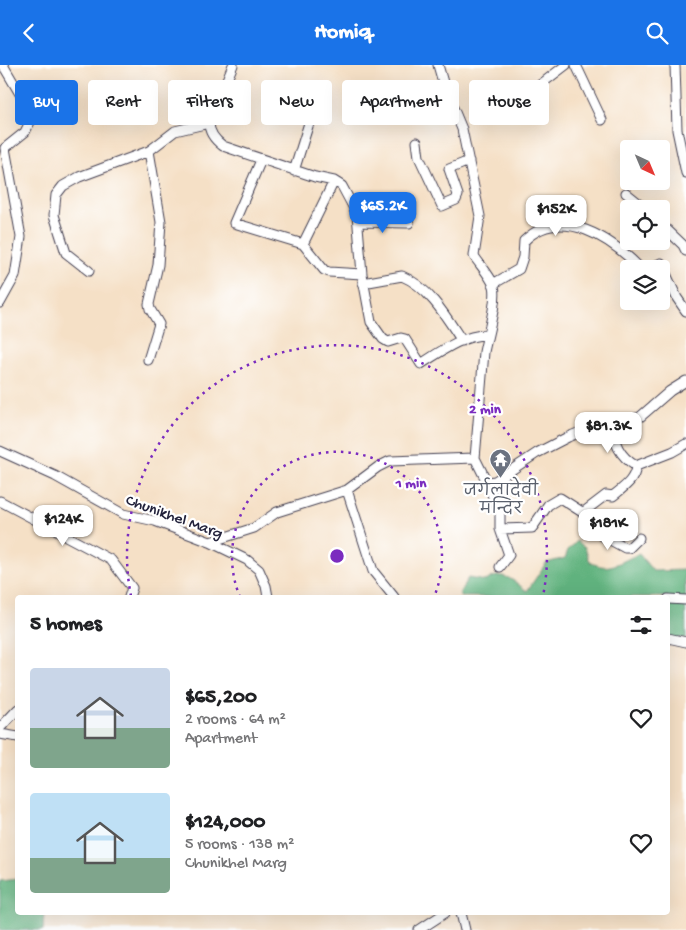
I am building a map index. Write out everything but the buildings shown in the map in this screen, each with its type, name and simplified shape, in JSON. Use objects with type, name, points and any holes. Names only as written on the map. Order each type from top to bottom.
[{"type":"street","points":[[0,303],[16,276],[22,237],[5,148],[25,132],[33,116],[2,65]]},
{"type":"street","points":[[227,80],[233,65]]},
{"type":"street","points":[[438,65],[444,86],[462,129],[480,216],[474,256],[493,284],[494,290],[493,307],[487,335],[475,458],[500,514],[500,529],[508,555],[500,567]]},
{"type":"street","points":[[546,80],[566,65]]},
{"type":"street","points":[[576,65],[602,120]]},
{"type":"street","points":[[675,65],[677,130],[686,173]]},
{"type":"street","points":[[89,271],[66,253],[54,215],[56,195],[63,186],[79,177],[149,151],[175,131],[200,125]]},
{"type":"street","points":[[209,125],[216,140],[223,146],[294,171],[334,181],[342,186],[357,214],[363,278],[371,322],[383,339],[388,342],[401,338],[406,339],[420,363],[477,334],[487,335]]},
{"type":"street","points":[[294,171],[308,125]]},
{"type":"street","points":[[677,130],[686,139]]},
{"type":"street","points":[[417,142],[418,153],[442,206],[456,200],[458,195],[449,169],[469,161]]},
{"type":"street","points":[[148,360],[159,324],[149,304],[158,265],[160,229],[149,151]]},
{"type":"street","points":[[261,160],[234,223],[303,244],[324,270],[328,272],[363,278],[402,276],[408,278],[427,294],[449,321],[462,341]]},
{"type":"street","points":[[303,244],[334,181]]},
{"type":"street","points":[[626,193],[635,200]]},
{"type":"street","points":[[358,223],[409,223]]},
{"type":"street","points":[[493,284],[519,269],[523,257],[524,241],[531,233],[560,224],[569,225],[597,235],[614,244],[632,260]]},
{"type":"street","points":[[670,233],[683,245],[686,251]]},
{"type":"street","points":[[670,284],[676,298],[686,311]]},
{"type":"street","points":[[487,482],[494,481],[537,453],[568,437],[590,428],[640,417],[670,391],[686,381]]},
{"type":"street","points":[[613,424],[613,439],[619,451],[629,462],[636,466]]},
{"type":"street","points":[[636,466],[672,452],[686,444]]},
{"type":"street","name":"Chunikhel Marg","points":[[0,451],[55,477],[123,514],[155,521],[247,560],[259,571],[268,595]]},
{"type":"street","points":[[210,543],[254,528],[277,512],[347,490],[378,467],[390,461],[475,458]]},
{"type":"street","points":[[500,529],[532,528],[548,505],[560,498],[582,512],[585,511],[606,495],[614,496],[635,475],[636,466]]},
{"type":"street","points":[[347,490],[373,571],[392,595]]},
{"type":"street","points":[[0,501],[111,560],[132,588],[130,595]]},
{"type":"street","points":[[585,511],[603,535],[625,548],[629,548],[639,538]]},
{"type":"street","points":[[670,599],[686,600]]},
{"type":"street","points":[[670,638],[686,642]]},
{"type":"street","points":[[0,728],[15,712]]},
{"type":"street","points":[[0,734],[15,736]]},
{"type":"street","points":[[419,930],[442,915]]},
{"type":"street","points":[[461,915],[464,930]]},
{"type":"green space","points":[[577,541],[585,547],[590,562],[597,565],[615,565],[639,554],[653,571],[685,570],[686,638],[670,640],[670,595],[460,595],[468,578],[486,581],[497,576],[507,577],[527,591],[546,563],[565,558],[568,550]]},
{"type":"green space","points":[[15,879],[15,915],[44,915],[43,930],[0,930],[0,881]]},
{"type":"place","name":"जर्गलादेवी मन्दिर","points":[[501,479]]}]
